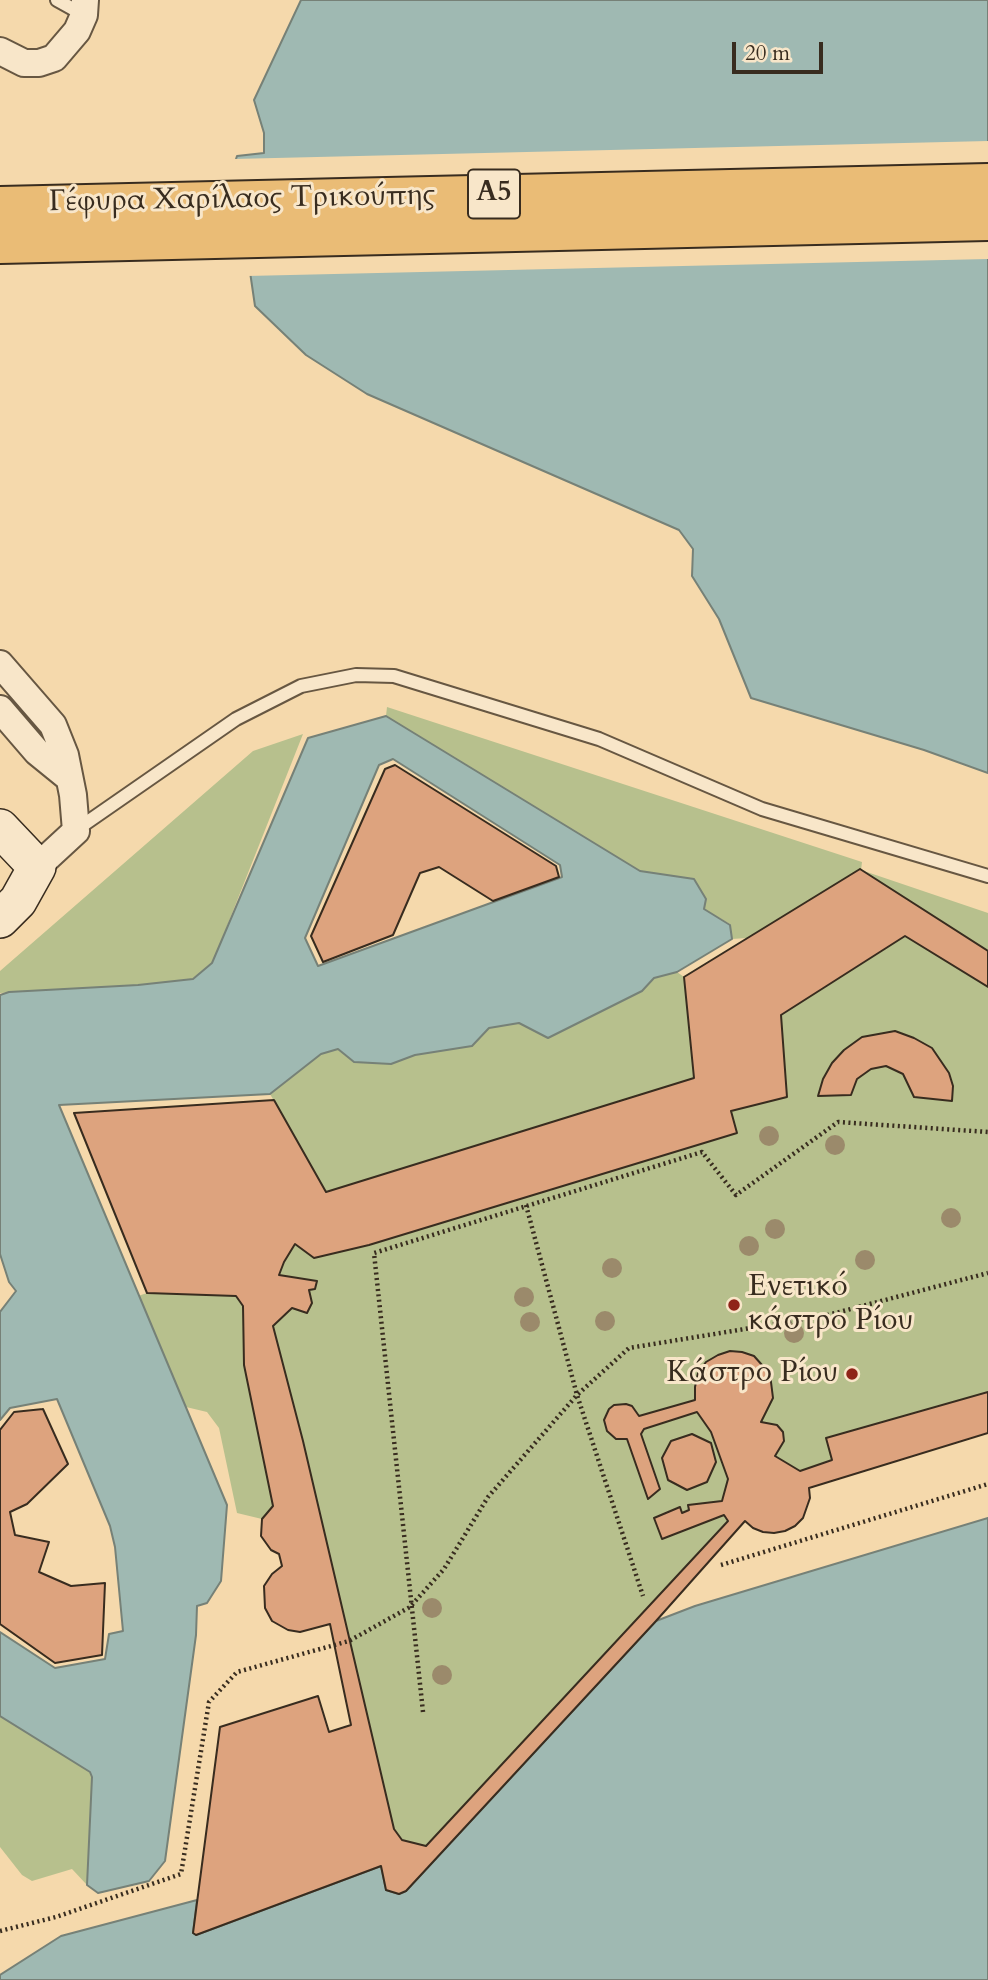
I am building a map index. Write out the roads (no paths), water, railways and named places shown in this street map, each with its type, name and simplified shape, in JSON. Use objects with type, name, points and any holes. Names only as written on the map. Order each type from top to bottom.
[{"type":"highway","name":"Γέφυρα Χαρίλαος Τρικούπης","points":[[0,206],[988,183]]},
{"type":"highway","name":"Γέφυρα Χαρίλαος Τρικούπης","points":[[0,244],[988,221]]},
{"type":"street","points":[[0,51],[23,63],[38,63],[54,58],[78,31],[84,7]]},
{"type":"street","points":[[0,664],[53,725],[65,755],[76,831],[37,867],[18,901],[0,919]]},
{"type":"street","points":[[0,709],[37,752],[69,778]]},
{"type":"street","points":[[0,828],[37,867]]},
{"type":"lane","points":[[57,0],[84,7]]},
{"type":"lane","points":[[76,831],[236,719],[301,686],[356,675],[394,676],[599,739],[762,809],[988,876]]},
{"type":"water","points":[[301,0],[988,0],[988,773],[924,750],[751,698],[719,619],[692,576],[693,549],[679,530],[367,394],[306,355],[255,306],[249,265],[229,180],[237,156],[264,153],[264,133],[254,100]]},
{"type":"water","points":[[386,716],[640,871],[694,879],[706,899],[704,909],[730,925],[732,939],[677,972],[654,978],[642,991],[548,1038],[519,1023],[489,1028],[472,1046],[415,1055],[391,1064],[354,1062],[338,1049],[321,1054],[270,1094],[59,1105],[227,1505],[221,1581],[207,1603],[197,1606],[196,1635],[165,1861],[149,1881],[98,1893],[87,1885],[92,1777],[90,1772],[0,1716],[0,1632],[55,1668],[105,1659],[109,1634],[123,1631],[115,1547],[110,1526],[57,1399],[10,1408],[0,1420],[0,1312],[16,1291],[9,1282],[0,1254],[0,995],[9,992],[138,985],[193,979],[212,963],[308,738]],"holes":[[[393,759],[560,865],[562,877],[318,966],[305,938],[379,765]]]},
{"type":"water","points":[[988,1518],[988,1980],[0,1980],[0,1975],[61,1936],[197,1900],[193,1933],[196,1935],[381,1866],[386,1890],[399,1894],[406,1891],[656,1621],[695,1606]]},
{"type":"place","name":"Ενετικό κάστρο Ρίου","points":[[734,1305]]},
{"type":"place","name":"Κάστρο Ρίου","points":[[852,1374]]}]
